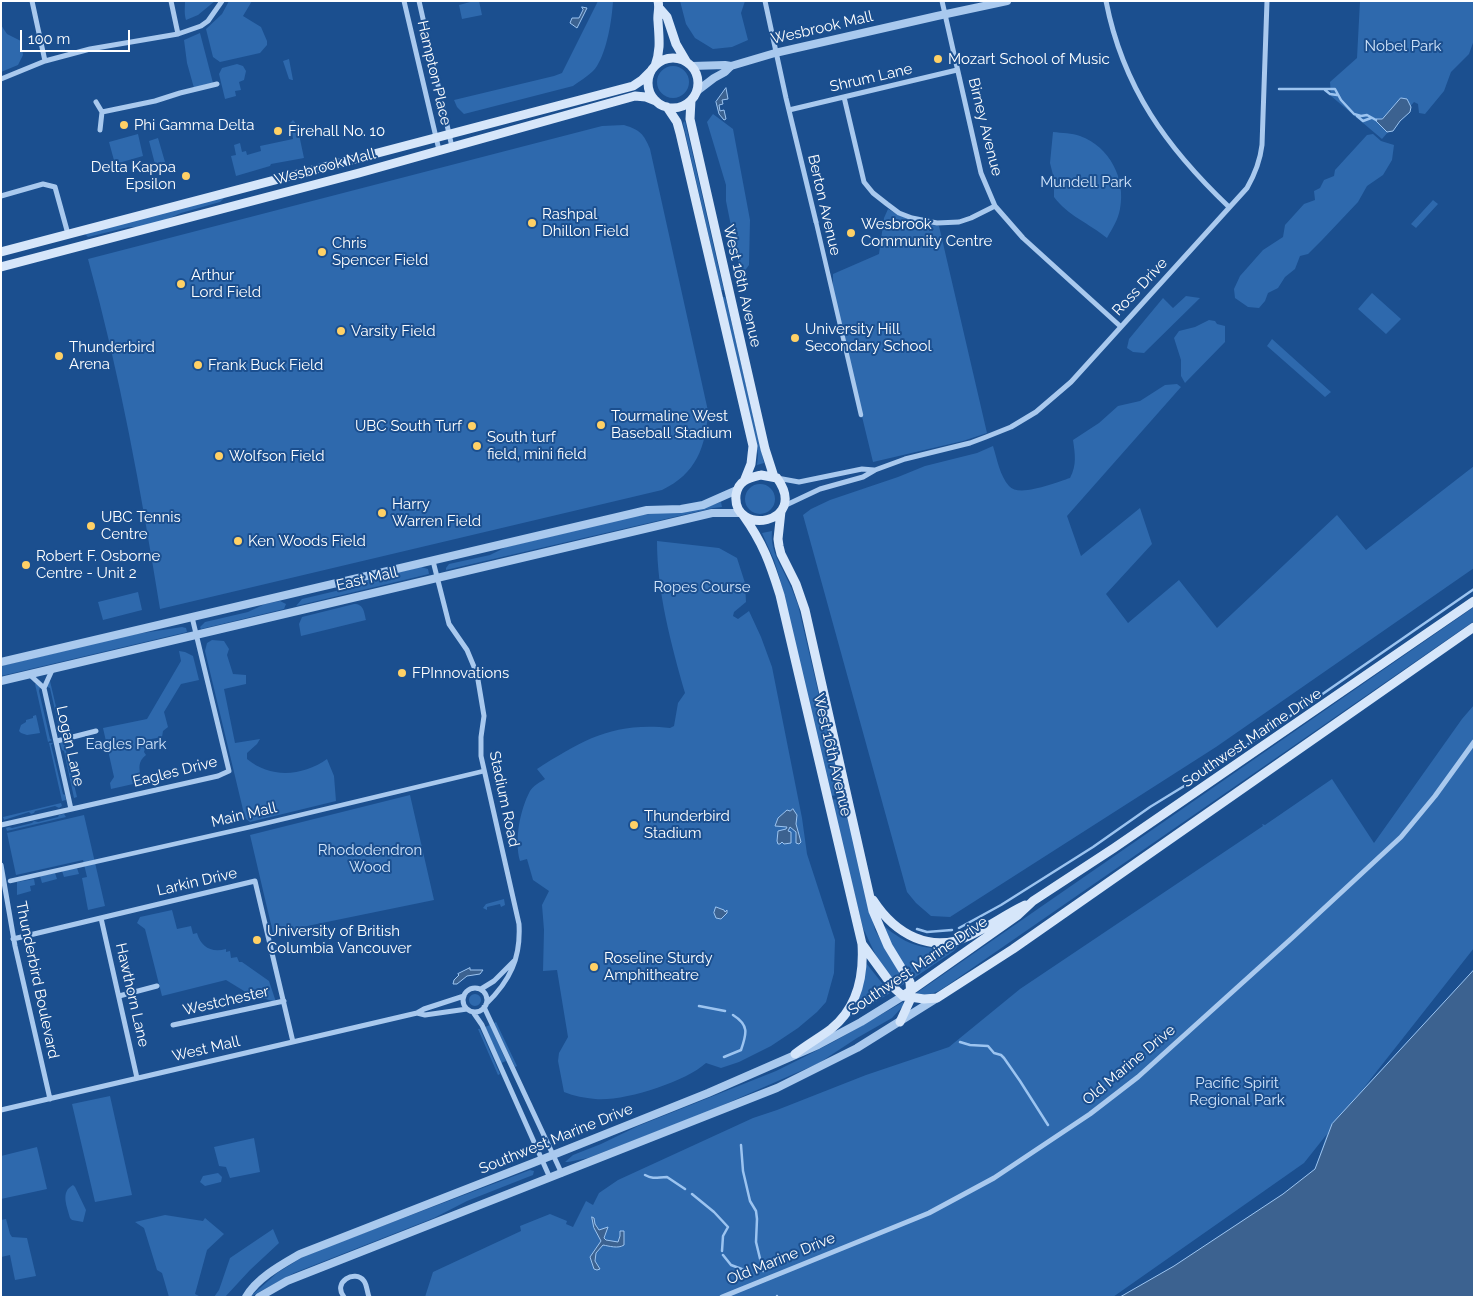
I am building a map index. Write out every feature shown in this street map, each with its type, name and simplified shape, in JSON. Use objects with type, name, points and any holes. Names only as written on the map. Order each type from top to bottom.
[{"type":"main road","points":[[659,5],[668,16],[676,44],[696,71],[698,80],[697,91],[691,100],[679,107],[667,107],[656,101],[648,87],[660,47],[657,19],[659,5]]},
{"type":"main road","points":[[653,68],[668,58],[678,58],[689,63]]},
{"type":"main road","name":"Wesbrook Mall","points":[[1,252],[633,86],[653,68]]},
{"type":"main road","name":"Wesbrook Mall","points":[[1,267],[452,147],[635,96],[646,97],[656,101]]},
{"type":"main road","name":"West 16th Avenue","points":[[691,100],[690,119],[761,432],[776,477]]},
{"type":"main road","name":"West 16th Avenue","points":[[667,107],[677,122],[680,133],[751,441],[752,458],[745,479]]},
{"type":"main road","points":[[761,475],[776,477],[785,492],[786,500],[783,509],[774,518],[766,520],[756,521],[742,514],[736,503],[737,490],[745,479],[761,475]]},
{"type":"main road","name":"West 16th Avenue","points":[[742,514],[756,534],[767,555],[780,595],[862,944],[890,983],[908,994],[910,982],[888,946],[869,893],[805,610],[796,584],[781,554],[778,540],[783,509]]},
{"type":"main road","name":"Southwest Marine Drive","points":[[908,994],[1018,916],[1033,901],[1114,848],[1474,601]]},
{"type":"main road","points":[[900,1022],[908,994],[924,1000],[936,998],[1013,949],[1474,627]]},
{"type":"main road","points":[[869,893],[880,911],[896,927],[918,939],[937,942],[958,940],[971,935],[1033,901]]},
{"type":"main road","points":[[795,1054],[832,1028],[852,1003],[861,980],[862,944]]},
{"type":"street","points":[[32,1],[45,61]]},
{"type":"street","points":[[171,1],[178,34]]},
{"type":"street","points":[[1,79],[45,61],[90,49],[178,34],[201,26],[208,21],[222,1]]},
{"type":"street","name":"Hampton Place","points":[[404,1],[439,150]]},
{"type":"street","name":"Hampton Place","points":[[419,1],[452,147]]},
{"type":"street","name":"Berton Avenue","points":[[765,1],[861,414]]},
{"type":"street","name":"Birney Avenue","points":[[942,1],[981,173],[995,206],[1023,238],[1120,326]]},
{"type":"street","name":"Wesbrook Mall","points":[[697,91],[732,66],[776,53],[1007,1]]},
{"type":"street","points":[[1106,1],[1112,28],[1123,61],[1143,103],[1176,152],[1192,171],[1229,207]]},
{"type":"street","name":"Ross Drive","points":[[783,509],[820,489],[863,477],[874,470],[905,459],[970,443],[1012,427],[1036,412],[1065,388],[1247,188],[1256,172],[1261,158],[1267,1]]},
{"type":"street","name":"Wesbrook Mall","points":[[689,63],[725,64],[732,66]]},
{"type":"street","name":"Shrum Lane","points":[[789,110],[958,70]]},
{"type":"street","points":[[102,112],[156,102],[180,93],[217,84]]},
{"type":"street","points":[[844,97],[864,182],[873,193],[899,213],[912,218],[937,223],[959,222],[995,206]]},
{"type":"street","points":[[96,102],[102,112],[100,130]]},
{"type":"street","points":[[1,196],[42,184],[55,187],[68,234]]},
{"type":"street","name":"Ross Drive","points":[[776,477],[799,482],[862,469],[874,470]]},
{"type":"street","name":"East Mall","points":[[1,662],[647,510],[681,510],[703,505],[737,490]]},
{"type":"street","name":"East Mall","points":[[1,681],[712,513],[742,514]]},
{"type":"street","name":"Stadium Road","points":[[433,560],[449,624],[467,650],[477,674],[484,716],[480,747],[484,771],[519,924],[519,941],[507,980],[485,1005]]},
{"type":"street","name":"Eagles Drive","points":[[1,826],[218,776],[229,771],[192,617]]},
{"type":"street","name":"Logan Lane","points":[[44,688],[53,668]]},
{"type":"street","name":"Logan Lane","points":[[28,674],[44,688],[72,809]]},
{"type":"street","points":[[56,741],[96,731]]},
{"type":"street","name":"Old Marine Drive","points":[[722,1297],[929,1213],[994,1178],[1090,1114],[1138,1077],[1401,837],[1435,796],[1474,742]]},
{"type":"street","name":"Main Mall","points":[[10,881],[250,827],[484,771]]},
{"type":"street","name":"Thunderbird Boulevard","points":[[1,865],[13,939],[50,1099]]},
{"type":"street","name":"Larkin Drive","points":[[13,939],[255,881],[293,1042]]},
{"type":"street","name":"Hawthorn Lane","points":[[101,918],[137,1078]]},
{"type":"street","points":[[514,960],[494,981],[481,989],[471,989],[464,996],[464,1002],[482,1025],[550,1178]]},
{"type":"street","points":[[119,996],[157,986]]},
{"type":"street","points":[[481,989],[486,995],[485,1005],[562,1174]]},
{"type":"street","name":"Southwest Marine Drive","points":[[246,1297],[249,1291],[275,1268],[300,1254],[669,1109],[827,1040],[908,994]]},
{"type":"street","name":"West Mall","points":[[1,1110],[417,1013],[464,996]]},
{"type":"street","points":[[259,1297],[287,1281],[777,1088],[857,1048],[936,998]]},
{"type":"street","name":"Westchester","points":[[173,1025],[284,1001]]},
{"type":"street","points":[[470,1010],[480,1011],[485,1005]]},
{"type":"street","name":"West Mall","points":[[417,1013],[470,1010]]},
{"type":"street","points":[[344,1297],[340,1292],[340,1287],[346,1278],[352,1276],[365,1281],[369,1297]]},
{"type":"green space","points":[[185,1],[215,1],[198,15],[186,20]]},
{"type":"green space","points":[[229,1],[252,1],[243,16],[261,27],[267,45],[260,53],[220,62],[213,57],[206,29],[222,14]]},
{"type":"green space","points":[[479,1],[482,15],[462,19],[459,5]]},
{"type":"green space","points":[[598,1],[613,1],[610,26],[601,59],[595,69],[586,77],[573,86],[464,114],[457,107],[454,100],[562,73]]},
{"type":"green space","points":[[680,1],[745,1],[741,13],[748,40],[732,47],[713,49],[695,38],[686,24]]},
{"type":"green space","name":"Nobel Park","points":[[1360,1],[1474,1],[1474,40],[1469,54],[1451,72],[1444,91],[1425,114],[1419,113],[1418,104],[1414,102],[1382,139],[1331,96],[1330,82],[1357,58]]},
{"type":"green space","points":[[1,25],[7,34],[21,41],[23,55],[18,65],[1,72]]},
{"type":"green space","points":[[200,33],[213,83],[194,88],[187,63],[184,40]]},
{"type":"green space","points":[[289,59],[293,80],[289,79],[283,61]]},
{"type":"green space","points":[[237,64],[243,66],[246,71],[244,80],[239,82],[241,90],[235,91],[236,96],[225,99],[219,74],[222,68]]},
{"type":"green space","points":[[673,66],[679,67],[684,71],[688,76],[688,88],[684,93],[679,97],[673,98],[667,97],[662,93],[658,88],[657,82],[658,76],[662,71],[667,67]]},
{"type":"green space","points":[[713,114],[733,129],[750,220],[749,265],[741,276],[726,201],[726,185],[707,122]]},
{"type":"green space","points":[[293,120],[297,125],[304,158],[271,164],[270,166],[236,176],[231,156],[236,155],[234,145],[240,143],[242,152],[246,151],[247,155],[261,151],[260,146],[293,139],[290,123]]},
{"type":"green space","points":[[685,121],[724,290],[721,290],[683,123]]},
{"type":"green space","points":[[624,125],[641,133],[650,149],[708,411],[702,448],[691,467],[683,476],[662,490],[160,609],[129,433],[100,302],[88,259],[602,126]]},
{"type":"green space","name":"Mundell Park","points":[[1053,132],[1077,135],[1091,141],[1100,148],[1114,165],[1120,186],[1120,209],[1115,224],[1107,238],[1065,209],[1054,197],[1054,179],[1050,163]]},
{"type":"green space","points":[[138,134],[143,156],[115,164],[109,142]]},
{"type":"green space","points":[[1373,134],[1381,141],[1394,145],[1392,160],[1383,175],[1367,186],[1358,202],[1308,254],[1300,256],[1295,269],[1285,277],[1278,288],[1268,293],[1265,301],[1259,308],[1248,307],[1235,298],[1234,289],[1240,276],[1263,250],[1283,237],[1285,225],[1304,204],[1315,200],[1314,191],[1320,188],[1324,180],[1334,176],[1335,170],[1367,135]]},
{"type":"green space","points":[[158,138],[165,162],[155,164],[149,141]]},
{"type":"green space","points":[[227,195],[220,202],[181,213],[143,227],[129,227],[88,237],[85,234]]},
{"type":"green space","points":[[1433,200],[1438,204],[1416,228],[1411,224]]},
{"type":"green space","points":[[888,209],[900,216],[925,224],[939,226],[987,433],[963,441],[873,462],[833,297],[833,274],[879,254],[884,218]]},
{"type":"green space","points":[[1372,293],[1401,319],[1386,334],[1358,309]]},
{"type":"green space","points":[[1186,296],[1200,298],[1144,353],[1133,352],[1127,348],[1129,339],[1163,298],[1173,308]]},
{"type":"green space","points":[[722,297],[725,297],[727,303],[764,463],[757,465],[758,455],[755,438]]},
{"type":"green space","points":[[1209,320],[1225,326],[1225,342],[1185,383],[1181,376],[1181,360],[1174,338],[1179,331],[1195,327]]},
{"type":"green space","points":[[1272,339],[1331,392],[1325,397],[1267,346]]},
{"type":"green space","points":[[1177,384],[1181,387],[1067,516],[1081,556],[1140,508],[1152,544],[1106,594],[1128,623],[1179,580],[1217,628],[1337,515],[1366,550],[1474,466],[1474,568],[1216,747],[950,917],[931,916],[907,892],[803,515],[830,500],[925,466],[977,453],[993,446],[1003,477],[1009,486],[1014,489],[1029,490],[1070,478],[1075,464],[1073,440],[1099,423],[1118,406],[1140,401],[1165,385]]},
{"type":"green space","points":[[760,484],[770,489],[775,499],[770,509],[760,514],[750,509],[745,499],[750,489]]},
{"type":"green space","points":[[721,502],[722,507],[446,570],[449,564],[490,555],[506,547],[640,515],[703,508]]},
{"type":"green space","points":[[772,531],[774,551],[798,605],[842,794],[831,796],[780,579],[762,533]]},
{"type":"green space","name":"Ropes Course","points":[[657,541],[719,548],[737,558],[745,583],[746,602],[734,612],[733,616],[738,619],[749,611],[772,667],[802,818],[807,854],[835,940],[834,973],[826,1002],[798,1028],[771,1046],[739,1062],[721,1068],[706,1063],[669,1084],[637,1094],[607,1099],[591,1099],[564,1092],[558,1061],[559,1053],[568,1037],[557,970],[543,971],[544,930],[542,905],[549,891],[533,880],[527,859],[520,861],[518,853],[519,825],[523,807],[530,791],[545,779],[537,769],[599,735],[632,728],[670,728],[674,726],[678,703],[685,693],[662,599]]},
{"type":"green space","points":[[421,567],[428,569],[429,574],[296,606],[302,599],[340,590],[374,578]]},
{"type":"green space","points":[[138,592],[142,610],[103,620],[98,602]]},
{"type":"green space","points":[[280,601],[286,604],[284,609],[201,629],[200,627],[205,622],[248,612],[265,604]]},
{"type":"green space","points":[[354,604],[362,607],[366,620],[301,636],[299,624],[302,617]]},
{"type":"green space","points":[[1474,607],[1474,621],[945,987],[931,994],[915,994]]},
{"type":"green space","points":[[186,628],[187,632],[1,676],[1,666],[130,635]]},
{"type":"green space","points":[[212,640],[224,641],[229,649],[227,655],[233,674],[246,675],[246,684],[224,689],[235,743],[260,739],[247,753],[247,759],[266,770],[287,773],[308,769],[327,759],[334,776],[336,801],[250,822],[245,818],[205,651],[207,643]]},
{"type":"green space","name":"Eagles Park","points":[[179,651],[193,656],[199,680],[181,684],[164,712],[168,727],[163,731],[162,737],[144,742],[146,745],[144,752],[146,755],[140,764],[142,782],[111,789],[110,783],[114,777],[103,728],[147,719],[181,661]]},
{"type":"green space","points":[[50,681],[61,728],[59,728],[50,688],[47,687],[47,682]]},
{"type":"green space","points":[[35,684],[38,684],[40,687],[39,691],[50,739],[52,740],[48,742]]},
{"type":"green space","name":"Pacific Spirit Regional Park","points":[[1474,705],[1474,948],[1362,1090],[1474,970],[1362,1210],[1120,1297],[1174,1266],[1283,1194],[1315,1169],[1327,1134],[1304,1163],[1113,1297],[425,1297],[433,1272],[521,1231],[520,1226],[550,1214],[567,1221],[566,1224],[573,1227],[586,1201],[593,1205],[599,1193],[618,1180],[753,1118],[866,1075],[949,1047],[1020,989],[1263,826],[1262,824],[1265,825],[1332,779],[1374,843],[1462,719]]},
{"type":"green space","points":[[36,715],[40,733],[27,735],[21,733],[19,731],[21,725]]},
{"type":"green space","points":[[64,742],[77,797],[74,798],[64,751],[60,743]]},
{"type":"green space","points":[[49,743],[53,743],[51,745],[66,800],[62,801]]},
{"type":"green space","name":"Rhododendron Wood","points":[[410,795],[434,900],[273,933],[250,835]]},
{"type":"green space","points":[[843,798],[875,930],[904,981],[904,984],[899,987],[878,960],[863,928],[831,800]]},
{"type":"green space","points":[[61,803],[62,806],[59,808],[55,806],[4,820],[3,817]]},
{"type":"green space","points":[[64,814],[66,817],[7,831],[6,828],[34,821],[38,822]]},
{"type":"green space","points":[[84,815],[105,906],[88,910],[82,878],[87,877],[83,860],[16,875],[7,833]]},
{"type":"green space","points":[[77,868],[79,874],[64,877],[62,871]]},
{"type":"green space","points":[[55,873],[57,879],[42,883],[40,876]]},
{"type":"green space","points":[[34,879],[35,885],[30,886],[31,891],[17,895],[17,882]]},
{"type":"green space","points":[[504,899],[505,905],[501,907],[500,904],[487,907],[487,910],[483,908],[486,904]]},
{"type":"green space","points":[[172,910],[177,929],[191,926],[193,934],[197,933],[201,942],[207,948],[216,950],[226,949],[226,952],[230,951],[231,958],[237,957],[239,962],[242,962],[269,981],[276,1002],[249,994],[226,980],[162,996],[145,929],[137,923],[140,917]]},
{"type":"green space","points":[[880,923],[903,939],[918,946],[942,948],[958,946],[954,951],[911,980]]},
{"type":"green space","points":[[866,963],[890,993],[845,1019],[861,990]]},
{"type":"green space","points":[[473,994],[477,994],[481,1000],[477,1006],[473,1006],[469,1002],[469,998]]},
{"type":"green space","points":[[903,1002],[904,1005],[892,1018],[819,1063],[707,1112],[588,1158],[565,1162],[573,1155],[638,1126],[776,1071],[835,1041]]},
{"type":"green space","points":[[496,1022],[517,1066],[515,1067],[494,1023]]},
{"type":"green space","points":[[490,1025],[506,1061],[501,1063],[485,1027]]},
{"type":"green space","points":[[478,1029],[480,1029],[500,1074],[498,1075]]},
{"type":"green space","points":[[110,1096],[132,1195],[95,1202],[72,1104]]},
{"type":"green space","points":[[254,1138],[260,1172],[230,1178],[226,1167],[219,1166],[214,1147]]},
{"type":"green space","points":[[37,1147],[47,1189],[1,1199],[1,1156]]},
{"type":"green space","points":[[530,1170],[534,1171],[533,1175],[467,1201],[434,1218],[294,1273],[250,1297],[277,1273],[306,1255]]},
{"type":"green space","points":[[218,1173],[222,1177],[221,1182],[205,1186],[200,1182],[203,1176]]},
{"type":"green space","points":[[73,1185],[86,1210],[83,1222],[72,1220],[67,1209],[67,1191]]},
{"type":"green space","points":[[165,1215],[203,1221],[205,1218],[224,1234],[207,1250],[195,1294],[201,1297],[169,1297],[162,1273],[157,1270],[144,1228],[135,1222]]},
{"type":"green space","points":[[6,1219],[12,1237],[27,1238],[36,1276],[15,1280],[10,1255],[1,1257],[1,1220]]},
{"type":"green space","points":[[273,1229],[279,1243],[225,1297],[214,1297],[219,1290],[230,1258]]},
{"type":"shaded area","points":[[582,7],[587,8],[577,28],[570,23],[572,18],[579,18],[583,10]]},
{"type":"shaded area","points":[[726,88],[728,99],[722,100],[723,104],[719,105],[720,111],[724,110],[726,119],[724,120],[719,114],[716,102]]},
{"type":"shaded area","points":[[1401,98],[1407,99],[1411,107],[1410,112],[1393,131],[1387,132],[1376,119],[1382,119]]},
{"type":"shaded area","points":[[793,809],[797,815],[796,824],[801,842],[799,844],[796,843],[796,832],[790,827],[788,831],[791,832],[791,843],[784,844],[782,842],[778,844],[778,831],[787,827],[775,826],[778,818],[787,810]]},
{"type":"shaded area","points":[[716,907],[725,912],[727,910],[727,913],[721,919],[716,918],[714,913]]},
{"type":"shaded area","points":[[470,968],[470,970],[483,970],[480,974],[467,976],[457,984],[453,984],[458,974]]},
{"type":"shaded area","points":[[1474,970],[1474,1297],[1120,1297],[1174,1266],[1283,1194],[1315,1169],[1332,1124]]},
{"type":"shaded area","points":[[592,1217],[599,1230],[608,1227],[604,1238],[606,1240],[618,1242],[620,1231],[624,1231],[624,1245],[616,1247],[603,1245],[596,1253],[595,1261],[600,1269],[597,1270],[594,1269],[590,1257],[601,1241],[594,1228]]},
{"type":"waterway","points":[[1279,89],[1335,89],[1341,100],[1354,114],[1367,115],[1376,120]]},
{"type":"waterway","points":[[1325,90],[1330,94],[1337,95]]},
{"type":"waterway","points":[[1357,116],[1363,121],[1371,118]]},
{"type":"waterway","points":[[959,928],[1001,905],[1093,847],[1150,807],[1207,772],[1474,589]]},
{"type":"waterway","points":[[917,929],[927,932],[952,930]]},
{"type":"waterway","points":[[699,1006],[725,1011]]},
{"type":"waterway","points":[[724,1057],[741,1050],[745,1039],[744,1026],[733,1015]]},
{"type":"waterway","points":[[960,1042],[970,1045],[988,1046],[994,1053],[1001,1055],[1048,1125]]},
{"type":"waterway","points":[[741,1145],[743,1171],[750,1201],[756,1211],[756,1242],[763,1271]]},
{"type":"waterway","points":[[645,1175],[654,1178],[667,1177],[685,1189]]},
{"type":"waterway","points":[[692,1194],[714,1212],[728,1227],[723,1236],[722,1251]]},
{"type":"waterway","points":[[723,1255],[731,1265],[747,1271],[751,1275]]},
{"type":"place","name":"Mozart School of Music","points":[[938,59]]},
{"type":"place","name":"Phi Gamma Delta","points":[[124,125]]},
{"type":"place","name":"Firehall No. 10","points":[[278,131]]},
{"type":"place","name":"Delta Kappa Epsilon","points":[[186,176]]},
{"type":"place","name":"Rashpal Dhillon Field","points":[[532,223]]},
{"type":"place","name":"Wesbrook Community Centre","points":[[851,233]]},
{"type":"place","name":"Chris Spencer Field","points":[[322,252]]},
{"type":"place","name":"Arthur Lord Field","points":[[181,284]]},
{"type":"place","name":"Varsity Field","points":[[341,331]]},
{"type":"place","name":"University Hill Secondary School","points":[[795,338]]},
{"type":"place","name":"Thunderbird Arena","points":[[59,356]]},
{"type":"place","name":"Frank Buck Field","points":[[198,365]]},
{"type":"place","name":"Tourmaline West Baseball Stadium","points":[[601,425]]},
{"type":"place","name":"UBC South Turf","points":[[472,426]]},
{"type":"place","name":"South turf field, mini field","points":[[477,446]]},
{"type":"place","name":"Wolfson Field","points":[[219,456]]},
{"type":"place","name":"Harry Warren Field","points":[[382,513]]},
{"type":"place","name":"UBC Tennis Centre","points":[[91,526]]},
{"type":"place","name":"Ken Woods Field","points":[[238,541]]},
{"type":"place","name":"Robert F. Osborne Centre - Unit 2","points":[[26,565]]},
{"type":"place","name":"FPInnovations","points":[[402,673]]},
{"type":"place","name":"Thunderbird Stadium","points":[[634,825]]},
{"type":"place","name":"University of British Columbia Vancouver","points":[[257,940]]},
{"type":"place","name":"Roseline Sturdy Amphitheatre","points":[[594,967]]}]
